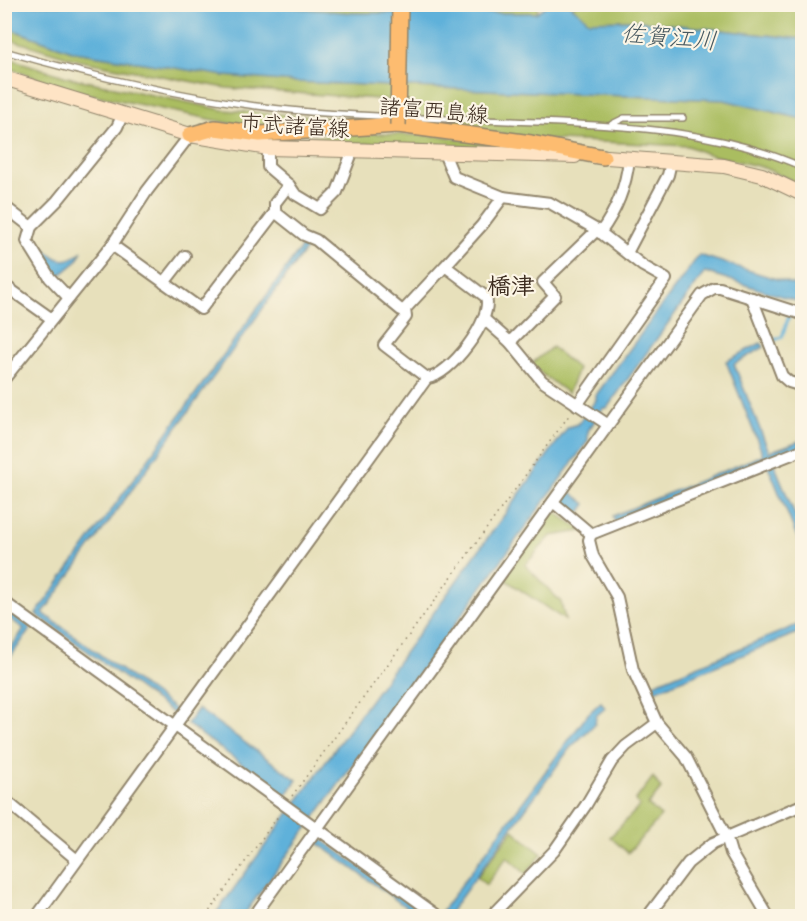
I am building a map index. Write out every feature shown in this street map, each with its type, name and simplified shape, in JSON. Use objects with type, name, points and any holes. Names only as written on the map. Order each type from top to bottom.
[{"type":"main road","points":[[398,121],[400,4]]},
{"type":"main road","name":"市武諸富線","points":[[4,78],[190,135],[268,148],[603,157],[724,166],[762,175],[802,194]]},
{"type":"main road","name":"諸富西島線","points":[[190,135],[215,128],[260,134],[398,121],[603,157]]},
{"type":"street","points":[[69,298],[50,278],[27,241],[31,227],[57,201],[117,127],[123,114]]},
{"type":"street","points":[[4,379],[112,245],[147,192],[190,135]]},
{"type":"street","points":[[268,148],[268,167],[289,185],[295,194],[320,209],[337,192],[353,150]]},
{"type":"street","points":[[444,153],[454,177],[502,197],[550,203],[599,231],[666,279],[579,406]]},
{"type":"street","points":[[510,342],[555,296],[543,282],[612,217],[626,183],[630,159]]},
{"type":"street","points":[[627,253],[668,175],[671,162]]},
{"type":"street","points":[[112,245],[201,309],[275,212],[275,202],[289,185]]},
{"type":"street","points":[[275,212],[304,235],[316,240],[400,310],[405,309],[445,266],[482,225],[502,197]]},
{"type":"street","points":[[4,207],[31,227]]},
{"type":"street","points":[[164,283],[185,256]]},
{"type":"street","points":[[405,309],[406,317],[384,345],[427,378],[435,378],[444,372],[485,320],[489,305],[486,297],[445,266]]},
{"type":"street","points":[[4,285],[52,319]]},
{"type":"street","points":[[254,916],[315,826],[553,502],[604,422],[702,295],[714,288],[795,312]]},
{"type":"street","points":[[752,298],[782,376],[789,382],[802,386]]},
{"type":"street","points":[[485,320],[510,342],[542,381],[604,422]]},
{"type":"street","points":[[37,916],[427,378]]},
{"type":"street","points":[[591,534],[802,450]]},
{"type":"street","points":[[553,502],[591,534]]},
{"type":"street","points":[[591,534],[589,540],[593,556],[617,597],[633,670],[657,723],[686,757],[726,836],[731,853],[768,916]]},
{"type":"street","points":[[4,602],[438,916]]},
{"type":"street","points":[[491,916],[554,851],[586,805],[612,761],[626,746],[657,723]]},
{"type":"street","points":[[4,799],[77,860]]},
{"type":"street","points":[[648,916],[687,863],[726,836],[802,805]]},
{"type":"lane","points":[[4,51],[140,87],[223,103],[398,121],[610,125],[736,143],[772,153],[802,167]]},
{"type":"lane","points":[[610,125],[624,118],[682,118]]},
{"type":"path","points":[[206,916],[579,406]]},
{"type":"green space","points":[[574,4],[802,5],[802,39],[632,20],[589,21],[573,10]]},
{"type":"green space","points":[[250,5],[538,5],[537,13],[353,13]]},
{"type":"green space","points":[[4,27],[75,52],[225,76],[295,82],[724,100],[802,119],[802,185],[762,167],[707,154],[688,146],[538,139],[423,123],[408,111],[406,101],[226,88],[81,61],[5,38]]},
{"type":"green space","points":[[5,57],[67,77],[223,110],[375,121],[253,128],[75,91],[5,67]]},
{"type":"green space","points":[[356,133],[441,136],[517,148],[272,141]]},
{"type":"green space","points":[[552,347],[578,369],[568,393],[530,365]]},
{"type":"green space","points":[[552,510],[583,531],[551,536],[525,565],[561,602],[565,620],[503,578]]},
{"type":"green space","points":[[653,777],[661,789],[648,805],[661,816],[628,853],[610,837],[640,806],[635,801]]},
{"type":"green space","points":[[513,830],[542,854],[526,874],[507,857],[486,885],[477,877]]},
{"type":"water","name":"佐賀江川","points":[[250,4],[353,13],[536,13],[547,5],[569,4],[589,21],[632,20],[802,39],[802,119],[724,100],[295,82],[225,76],[75,52],[5,27],[4,5]]},
{"type":"water","points":[[33,237],[50,254],[61,260],[75,257],[82,251],[76,262],[58,277],[33,243]]},
{"type":"water","points":[[306,241],[310,243],[43,613],[180,713],[177,716],[36,614]]},
{"type":"water","points":[[699,255],[802,287],[802,303],[705,272],[607,408],[603,408],[588,431],[588,441],[243,916],[214,916],[568,427],[578,424],[596,400],[596,395]]},
{"type":"water","points":[[761,343],[764,347],[734,364],[769,452],[802,440],[802,447],[772,459],[802,532],[802,549],[766,461],[615,522],[613,516],[763,455],[726,361]]},
{"type":"water","points":[[568,490],[586,504],[579,514],[560,501]]},
{"type":"water","points":[[5,609],[31,628],[5,665],[5,656],[24,629],[5,615]]},
{"type":"water","points":[[802,623],[802,631],[652,692],[649,686]]},
{"type":"water","points":[[601,702],[605,708],[596,716],[595,724],[570,748],[448,915],[442,911],[588,714]]},
{"type":"water","points":[[198,709],[297,780],[286,796],[187,724]]},
{"type":"water","points":[[321,839],[428,916],[418,916],[318,843]]},
{"type":"waterway","points":[[772,341],[782,337],[790,313]]},
{"type":"district","name":"橋津","points":[[511,286]]}]
